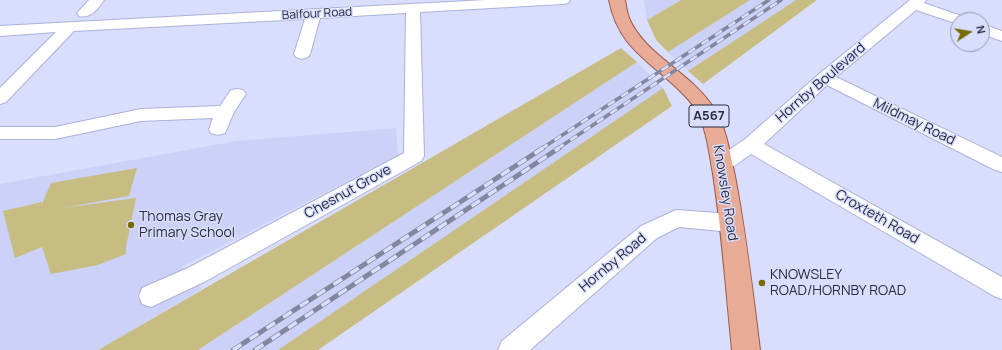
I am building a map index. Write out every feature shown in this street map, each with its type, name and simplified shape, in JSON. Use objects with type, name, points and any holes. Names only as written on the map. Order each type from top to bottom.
[{"type":"main road","name":"Knowsley Road","points":[[617,0],[620,19],[631,36],[701,102],[713,122],[732,223],[746,350]]},
{"type":"street","points":[[84,13],[97,0]]},
{"type":"street","name":"Balfour Road","points":[[0,31],[563,0]]},
{"type":"street","points":[[917,2],[950,16]]},
{"type":"street","name":"Hornby Boulevard","points":[[722,164],[751,145],[825,78],[917,2]]},
{"type":"street","name":"Chesnut Grove","points":[[151,296],[198,274],[414,156],[413,8]]},
{"type":"street","points":[[302,54],[313,14]]},
{"type":"street","points":[[0,98],[70,27]]},
{"type":"street","points":[[990,32],[1002,36]]},
{"type":"street","name":"Mildmay Road","points":[[825,78],[1002,165]]},
{"type":"street","points":[[0,133],[55,133],[141,115],[221,120],[237,94]]},
{"type":"street","name":"Croxteth Road","points":[[751,145],[1002,289]]},
{"type":"street","name":"Hornby Road","points":[[511,350],[649,232],[676,218],[732,223]]},
{"type":"shaded area","points":[[644,0],[681,0],[647,20]]},
{"type":"shaded area","points":[[681,0],[750,0],[668,52],[656,40],[647,20]]},
{"type":"shaded area","points":[[750,0],[796,0],[688,71],[668,52]]},
{"type":"shaded area","points":[[796,0],[817,0],[703,84],[688,71]]},
{"type":"shaded area","points":[[621,48],[637,62],[198,350],[98,350]]},
{"type":"shaded area","points":[[637,62],[663,88],[278,350],[198,350]]},
{"type":"shaded area","points":[[663,88],[672,106],[318,350],[278,350]]},
{"type":"shaded area","name":"Thomas Gray Primary School","points":[[396,128],[398,155],[181,267],[202,289],[98,350],[0,350],[0,184],[236,141]]},
{"type":"shaded area","points":[[137,168],[129,196],[62,208],[136,198],[126,247],[126,254],[98,265],[51,274],[42,247],[15,258],[3,211],[42,202],[41,206],[51,183]]},
{"type":"railway","points":[[541,149],[769,0]]},
{"type":"railway","points":[[557,149],[781,0]]},
{"type":"railway","points":[[233,350],[543,148]]},
{"type":"railway","points":[[255,350],[559,148]]},
{"type":"place","name":"Thomas Gray Primary School","points":[[131,225]]},
{"type":"place","name":"KNOWSLEY ROAD/HORNBY ROAD","points":[[762,283]]}]
